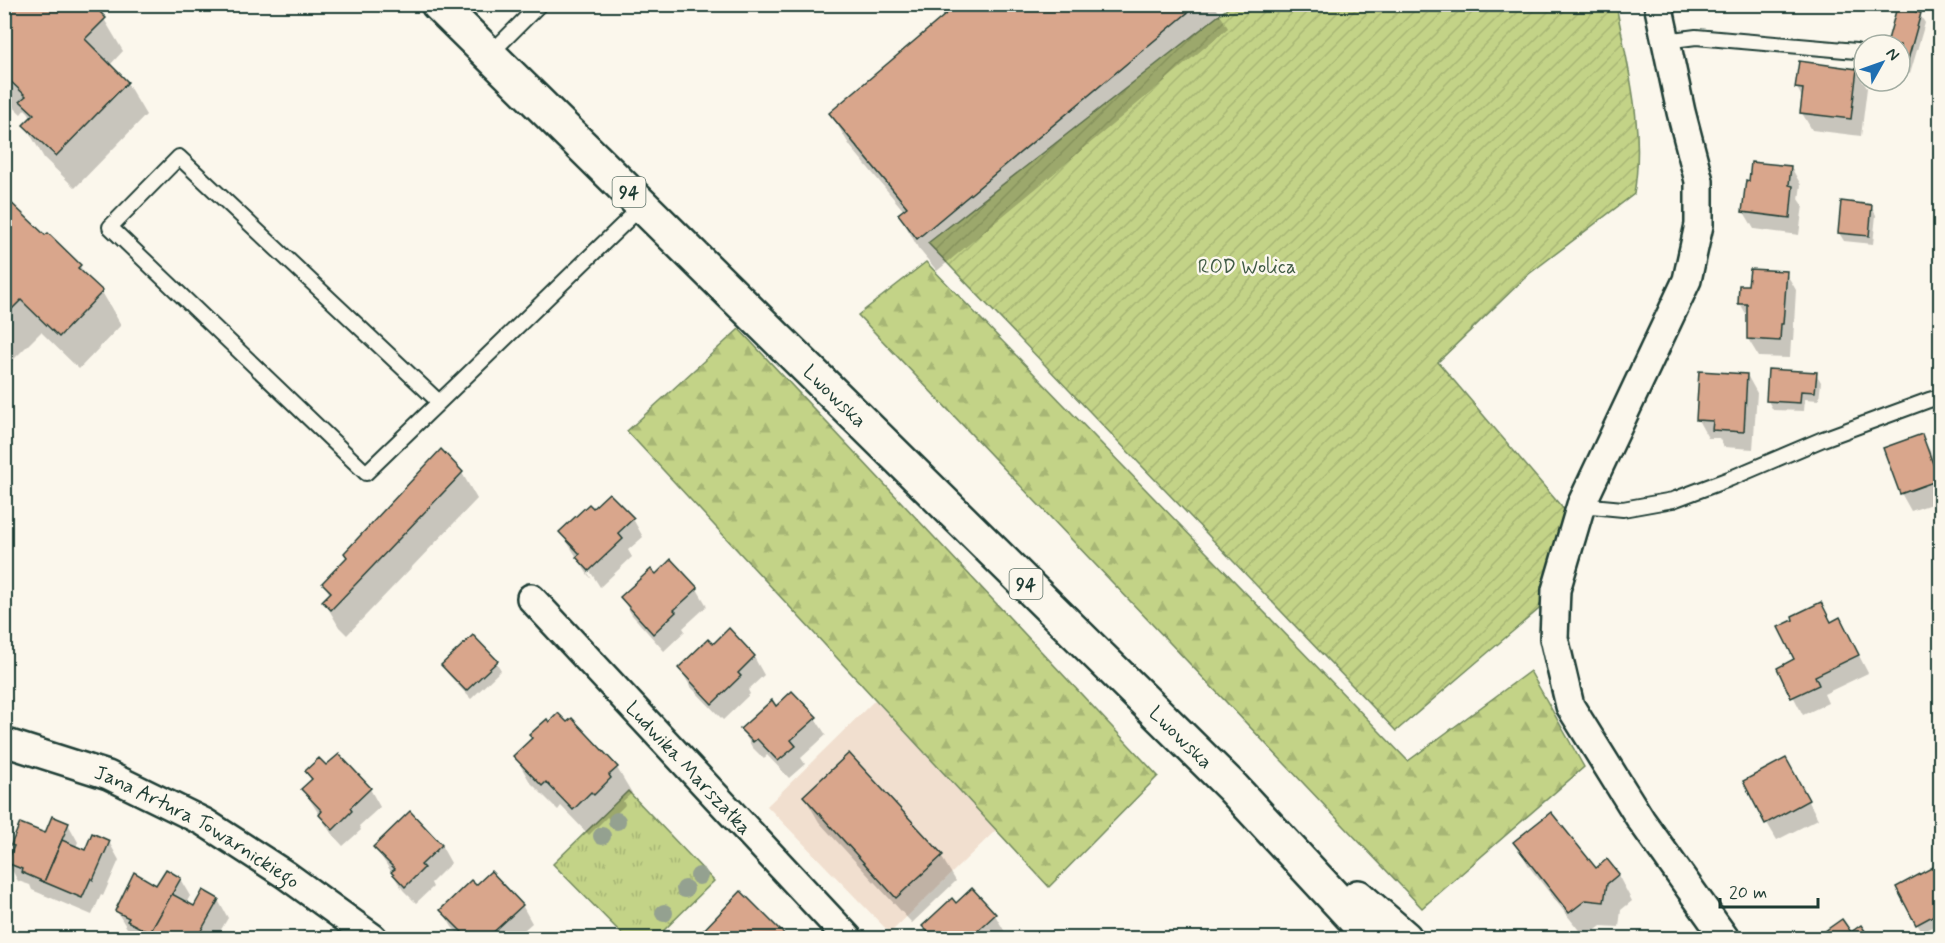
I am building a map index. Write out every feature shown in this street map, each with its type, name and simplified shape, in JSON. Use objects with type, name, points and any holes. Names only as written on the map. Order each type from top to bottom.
[{"type":"main road","name":"Lwowska","points":[[438,4],[1232,787],[1372,939]]},
{"type":"main road","name":"Lwowska","points":[[1232,787],[1406,939]]},
{"type":"street","points":[[1658,4],[1680,112],[1699,181],[1699,225],[1687,280],[1581,505],[1556,590],[1554,638],[1570,706],[1641,820],[1725,939]]},
{"type":"street","name":"Ludwika Marszałka","points":[[531,597],[848,939]]},
{"type":"street","name":"Jana Artura Towarnickiego","points":[[4,742],[108,774],[204,822],[286,875],[373,939]]},
{"type":"lane","points":[[489,55],[540,4]]},
{"type":"lane","points":[[1665,41],[1696,37],[1852,51]]},
{"type":"lane","points":[[439,402],[180,157],[110,227],[366,473],[642,206]]},
{"type":"lane","points":[[1581,505],[1623,509],[1673,500],[1823,439],[1941,397]]},
{"type":"shaded area","points":[[875,700],[996,830],[890,933],[767,806]]},
{"type":"green space","name":"ROD Wolica","points":[[1232,5],[1616,5],[1634,99],[1638,146],[1634,194],[1529,274],[1438,362],[1566,512],[1539,609],[1396,731],[928,243]]},
{"type":"green space","points":[[926,262],[1408,761],[1530,671],[1584,767],[1422,908],[858,315]]},
{"type":"green space","points":[[739,329],[1158,776],[1049,887],[627,431]]},
{"type":"green space","points":[[628,791],[714,881],[656,938],[626,938],[553,864]]},
{"type":"building","points":[[4,4],[92,4],[106,18],[85,39],[128,82],[56,156],[23,125],[34,114],[20,101],[26,96],[6,77],[4,79]]},
{"type":"building","points":[[958,4],[1198,4],[917,239],[898,214],[907,207],[829,113]]},
{"type":"building","points":[[1897,7],[1921,13],[1912,45],[1912,33],[1890,33]]},
{"type":"building","points":[[1799,61],[1852,68],[1852,93],[1854,93],[1851,119],[1800,113],[1803,89],[1795,88]]},
{"type":"building","points":[[1751,162],[1791,166],[1789,185],[1793,186],[1790,218],[1742,212]]},
{"type":"building","points":[[4,196],[45,235],[48,233],[81,265],[78,268],[103,291],[59,337],[21,300],[4,317]]},
{"type":"building","points":[[1841,201],[1872,205],[1869,236],[1838,233]]},
{"type":"building","points":[[1750,269],[1787,271],[1780,341],[1747,339],[1747,304],[1738,304],[1739,285],[1748,285]]},
{"type":"building","points":[[1768,369],[1817,372],[1815,392],[1801,391],[1800,403],[1766,401]]},
{"type":"building","points":[[1699,371],[1747,374],[1744,432],[1712,430],[1713,421],[1696,420]]},
{"type":"building","points":[[1922,434],[1939,480],[1900,494],[1883,448]]},
{"type":"building","points":[[441,449],[463,472],[331,610],[322,601],[331,592],[322,583],[347,557],[344,553]]},
{"type":"building","points":[[609,493],[634,518],[618,533],[623,539],[589,571],[576,557],[580,554],[559,532],[589,504],[593,508]]},
{"type":"building","points":[[671,559],[698,588],[653,634],[620,597],[651,569],[656,574]]},
{"type":"building","points":[[1821,602],[1831,622],[1840,617],[1859,655],[1815,676],[1819,685],[1791,698],[1777,668],[1794,659],[1778,627],[1793,620],[1792,616]]},
{"type":"building","points":[[729,628],[755,656],[738,673],[741,676],[712,704],[678,668],[708,639],[713,644]]},
{"type":"building","points":[[473,635],[498,661],[466,691],[441,665]]},
{"type":"building","points":[[792,691],[817,717],[791,740],[796,746],[778,761],[757,739],[753,742],[740,729],[772,700],[776,706]]},
{"type":"building","points":[[558,713],[567,722],[572,718],[618,767],[609,775],[611,778],[594,795],[591,792],[573,810],[546,782],[542,786],[513,756],[532,738],[529,735],[547,719],[549,722]]},
{"type":"building","points":[[849,753],[943,855],[896,898],[803,796]]},
{"type":"building","points":[[339,754],[371,788],[350,808],[352,811],[333,830],[319,815],[322,811],[301,789],[312,779],[305,771],[319,758],[326,765]]},
{"type":"building","points":[[1786,758],[1809,800],[1765,824],[1743,781]]},
{"type":"building","points":[[410,811],[442,845],[421,865],[424,868],[405,887],[391,872],[395,869],[373,847]]},
{"type":"building","points":[[1551,812],[1596,868],[1607,859],[1619,874],[1607,884],[1604,902],[1586,900],[1569,913],[1513,842]]},
{"type":"building","points":[[52,816],[69,823],[44,882],[7,863],[20,823],[45,833]]},
{"type":"building","points":[[92,833],[110,841],[93,880],[91,878],[82,898],[44,882],[62,840],[85,850]]},
{"type":"building","points":[[1935,866],[1940,878],[1940,912],[1916,925],[1896,887]]},
{"type":"building","points":[[166,869],[181,878],[150,933],[127,921],[129,918],[115,911],[134,872],[156,885]]},
{"type":"building","points":[[491,871],[523,905],[487,938],[468,938],[440,910],[471,880],[476,885]]},
{"type":"building","points":[[972,888],[996,914],[971,937],[973,938],[934,938],[922,926],[952,898],[956,903]]},
{"type":"building","points":[[203,890],[219,899],[198,936],[196,934],[194,938],[160,938],[150,933],[172,894],[194,906]]},
{"type":"building","points":[[741,891],[788,938],[697,937]]},
{"type":"building","points":[[1842,919],[1851,932],[1861,925],[1870,938],[1815,938]]}]
